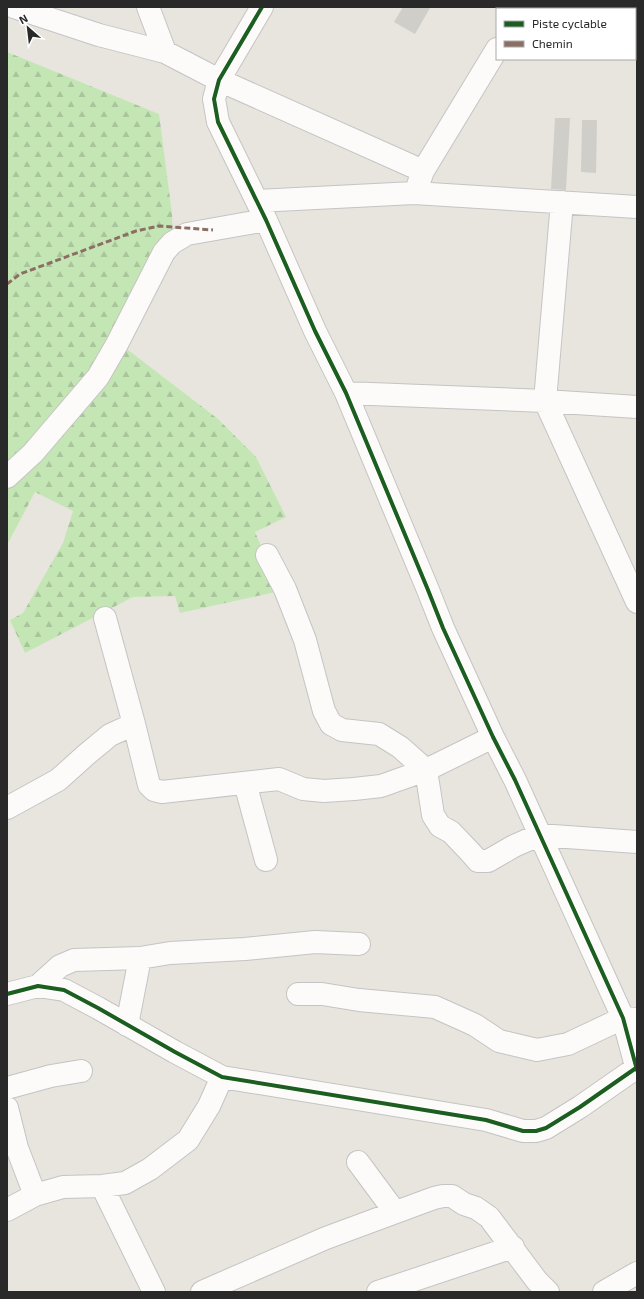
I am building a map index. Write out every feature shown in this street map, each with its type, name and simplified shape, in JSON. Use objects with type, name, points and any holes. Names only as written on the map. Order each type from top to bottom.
[{"type":"street","points":[[14,7],[99,35],[165,52],[219,80],[423,171]]},
{"type":"street","points":[[148,7],[165,52]]},
{"type":"street","points":[[7,994],[38,986],[64,990],[222,1077],[486,1120],[523,1131],[536,1131],[546,1128],[636,1069],[630,1018],[539,835],[515,780],[493,737],[443,628],[346,393],[315,331],[262,210],[218,122],[214,99],[219,80],[262,7]]},
{"type":"street","points":[[414,193],[423,171],[496,51]]},
{"type":"street","points":[[7,477],[33,453],[98,377],[118,344],[164,252],[172,243],[187,234],[262,210],[414,193],[637,207]]},
{"type":"street","points":[[562,202],[545,401],[637,602]]},
{"type":"street","points":[[346,393],[545,401],[637,407]]},
{"type":"street","points":[[267,555],[285,589],[305,640],[324,711],[331,724],[342,730],[379,734],[400,747],[426,770],[433,814],[440,826],[450,832],[478,861],[488,861],[514,846],[539,835],[637,842]]},
{"type":"street","points":[[105,618],[149,785],[154,790],[162,792],[279,779],[302,789],[324,791],[381,786],[426,770],[493,737]]},
{"type":"street","points":[[7,808],[58,780],[86,754],[110,735],[134,724]]},
{"type":"street","points":[[246,783],[266,860]]},
{"type":"street","points":[[38,986],[60,966],[74,960],[140,958],[170,953],[245,949],[315,942],[359,944]]},
{"type":"street","points":[[127,1025],[140,958]]},
{"type":"street","points":[[298,994],[322,994],[359,1000],[435,1007],[475,1025],[499,1041],[538,1050],[568,1044],[630,1018]]},
{"type":"street","points":[[7,1088],[51,1076],[81,1071]]},
{"type":"street","points":[[7,1210],[35,1194],[63,1187],[102,1186],[125,1183],[150,1169],[188,1140],[209,1106],[222,1077]]},
{"type":"street","points":[[7,1108],[17,1148],[35,1194]]},
{"type":"street","points":[[358,1162],[395,1212]]},
{"type":"street","points":[[102,1186],[154,1292]]},
{"type":"street","points":[[202,1292],[326,1238],[443,1196],[452,1196],[464,1204],[476,1208],[489,1217],[537,1281],[548,1292]]},
{"type":"street","points":[[378,1292],[513,1247]]},
{"type":"street","points":[[604,1292],[637,1273]]},
{"type":"green space","points":[[7,52],[159,114],[172,214],[173,246],[115,340],[218,419],[256,457],[286,517],[255,532],[280,591],[180,613],[175,596],[133,597],[25,653],[10,620],[23,613],[63,543],[73,511],[35,492],[7,545]]},
{"type":"building","points":[[403,7],[430,8],[415,34],[394,22]]},
{"type":"building","points":[[555,118],[570,118],[566,190],[551,189]]},
{"type":"building","points":[[582,120],[597,120],[596,173],[581,172]]},
{"type":"marked path","points":[[7,284],[20,274],[136,231],[159,226],[213,230]]},
{"type":"cycle path","points":[[262,7],[219,80],[214,99],[218,122],[266,220],[315,331],[346,393],[443,628],[493,737],[515,780],[623,1018],[637,1070]]},
{"type":"cycle path","points":[[7,994],[38,986],[64,990],[222,1077],[486,1120],[523,1131],[536,1131],[546,1128],[580,1107],[636,1068]]}]
